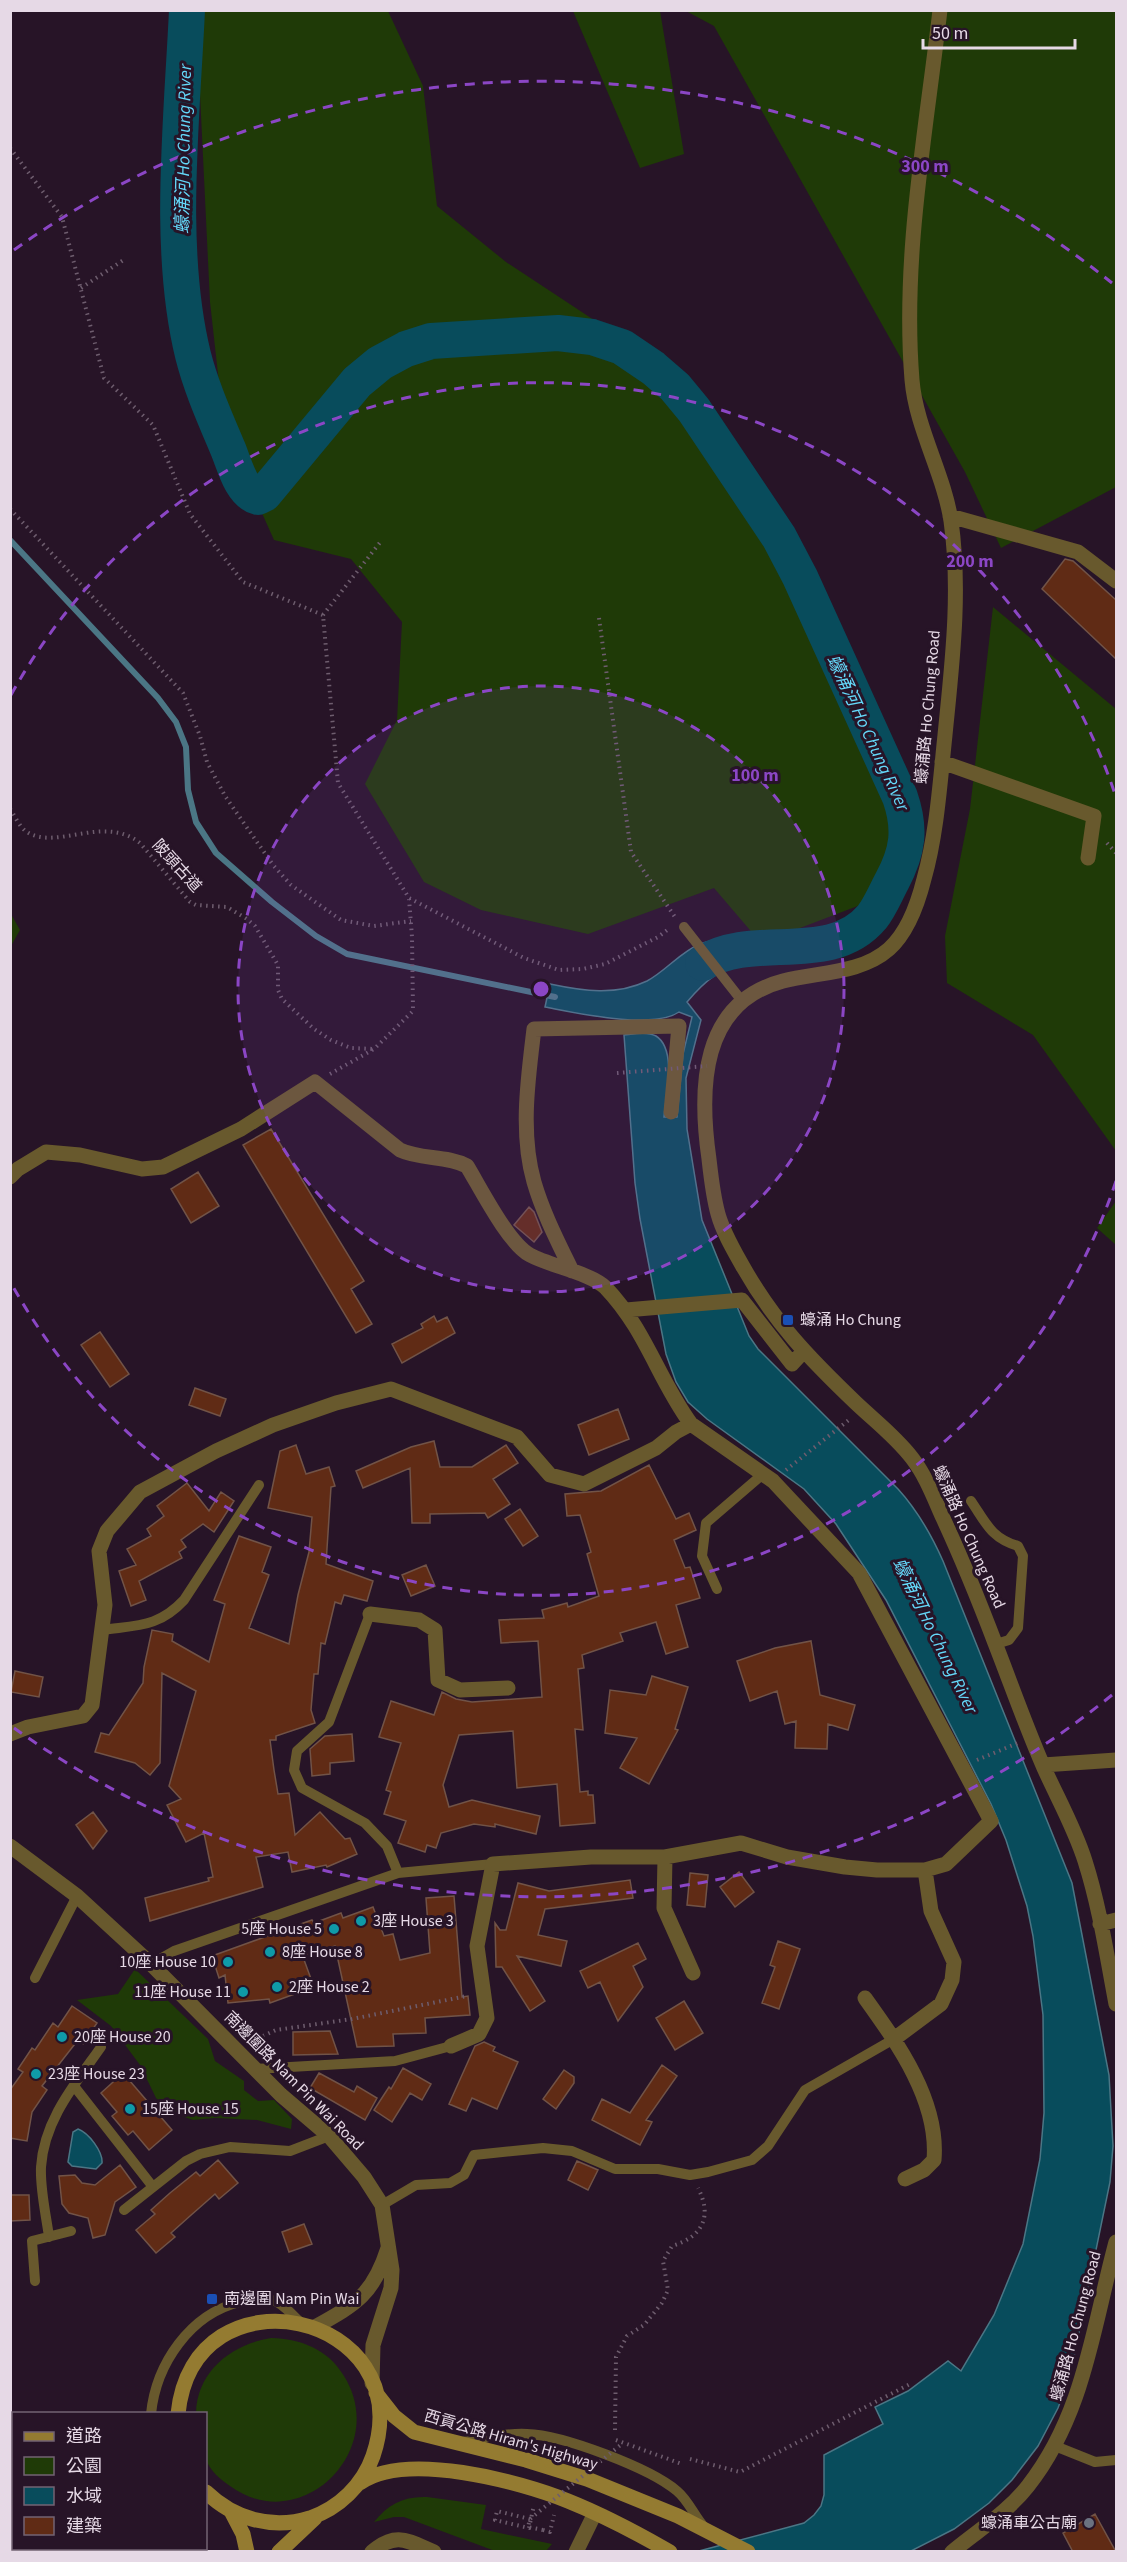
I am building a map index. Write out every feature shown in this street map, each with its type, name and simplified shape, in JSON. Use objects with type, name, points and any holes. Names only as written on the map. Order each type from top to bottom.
[{"type":"main road","points":[[178,2412],[183,2387],[190,2372],[209,2347],[222,2337],[244,2326],[268,2320],[308,2325]]},
{"type":"main road","name":"西貢公路 Hiram's Highway","points":[[308,2325],[336,2338],[353,2354],[394,2416],[414,2432],[537,2463],[587,2479],[650,2504],[748,2552]]},
{"type":"main road","points":[[357,2485],[372,2460],[376,2447],[379,2419],[373,2387]]},
{"type":"main road","points":[[279,2552],[317,2516],[339,2503],[369,2476],[382,2472],[425,2469],[505,2482],[565,2500],[666,2549]]},
{"type":"main road","points":[[208,2496],[243,2517],[267,2523],[293,2522],[317,2516]]},
{"type":"main road","points":[[231,2511],[243,2534],[247,2552]]},
{"type":"street","name":"蠔涌路 Ho Chung Road","points":[[940,10],[915,225],[909,318],[913,389],[950,516],[956,586],[952,661],[942,762],[926,876],[915,908],[900,937],[887,951],[853,967],[783,981],[762,988],[742,1001],[726,1018],[714,1041],[707,1066],[704,1097],[706,1138],[719,1220],[757,1293],[769,1311],[804,1352],[913,1459],[926,1481],[967,1570],[1043,1765],[1077,1839],[1093,1889],[1116,2004]]},
{"type":"street","points":[[950,516],[1078,552],[1116,580]]},
{"type":"street","points":[[942,762],[1094,816],[1088,858]]},
{"type":"street","points":[[572,1271],[544,1213],[533,1180],[528,1147],[527,1109],[534,1029],[679,1026],[671,1113]]},
{"type":"street","points":[[10,1177],[18,1169],[46,1152],[80,1155],[142,1169],[163,1167],[241,1129],[315,1082],[400,1150],[410,1155],[453,1159],[467,1166],[515,1244],[530,1255],[603,1285],[626,1310],[646,1342],[674,1400],[691,1424],[768,1477],[859,1573],[990,1821],[946,1864],[925,1870],[845,1867],[787,1857],[741,1843],[665,1857],[591,1857],[493,1864],[477,1946],[487,2018],[479,2034],[451,2046]]},
{"type":"street","points":[[626,1310],[742,1300],[792,1364],[804,1352]]},
{"type":"street","points":[[10,1734],[28,1727],[88,1713],[92,1705],[105,1605],[99,1551],[107,1531],[140,1492],[216,1451],[273,1425],[336,1403],[391,1389],[517,1437],[550,1475],[584,1484],[656,1448],[676,1432],[691,1424]]},
{"type":"street","points":[[370,1614],[419,1620],[435,1630],[438,1680],[460,1690],[508,1688]]},
{"type":"street","points":[[1043,1765],[1116,1760]]},
{"type":"street","name":"南邊圍路 Nam Pin Wai Road","points":[[10,1846],[77,1896],[151,1964],[255,2069],[328,2136],[364,2177],[382,2205],[392,2270],[391,2288],[373,2345],[373,2387]]},
{"type":"street","points":[[665,1857],[663,1908],[693,1973]]},
{"type":"street","points":[[894,2039],[941,2004],[952,1980],[954,1962],[931,1911],[925,1870]]},
{"type":"street","points":[[1100,1924],[1116,1920]]},
{"type":"street","points":[[865,1998],[894,2039],[918,2085],[935,2143],[934,2160],[924,2170],[905,2179]]},
{"type":"street","points":[[308,2325],[353,2305],[376,2279],[389,2242]]},
{"type":"street","name":"蠔涌路 Ho Chung Road","points":[[952,2552],[1014,2502],[1028,2487],[1055,2446],[1086,2371],[1116,2242]]},
{"type":"street","points":[[576,2552],[595,2513]]},
{"type":"street","points":[[372,2552],[387,2541],[401,2539],[434,2552]]},
{"type":"lane","points":[[681,925],[742,1001]]},
{"type":"lane","points":[[717,1589],[702,1556],[703,1531],[706,1523],[768,1477]]},
{"type":"lane","points":[[103,1630],[146,1624],[170,1615],[184,1600],[260,1485]]},
{"type":"lane","points":[[971,1501],[991,1531],[1001,1541],[1018,1546],[1023,1556],[1018,1628],[1008,1640],[996,1644]]},
{"type":"lane","points":[[370,1614],[328,1722],[297,1751],[294,1770],[302,1788],[365,1823],[387,1846],[398,1873]]},
{"type":"lane","points":[[151,1964],[174,1952],[398,1873],[493,1864]]},
{"type":"lane","points":[[35,1978],[77,1896]]},
{"type":"lane","points":[[382,2205],[416,2185],[450,2183],[464,2175],[474,2155],[543,2148],[572,2151],[615,2169],[658,2169],[690,2175],[752,2160],[768,2146],[785,2117],[805,2090],[894,2039]]},
{"type":"lane","points":[[255,2069],[395,2061],[451,2046]]},
{"type":"lane","points":[[50,2236],[41,2183],[43,2151],[53,2120],[102,2048]]},
{"type":"lane","points":[[74,2086],[153,2187]]},
{"type":"lane","points":[[124,2210],[186,2161],[215,2150],[245,2147],[276,2152],[290,2151],[304,2148],[328,2136]]},
{"type":"lane","points":[[35,2281],[32,2241],[71,2231]]},
{"type":"lane","points":[[152,2412],[156,2387],[169,2357],[189,2332],[207,2317],[234,2303],[260,2298],[271,2299],[281,2304],[308,2325]]},
{"type":"lane","points":[[457,2444],[511,2434],[527,2434],[551,2437],[593,2451],[670,2486],[683,2497],[706,2530]]},
{"type":"lane","points":[[1055,2446],[1095,2462],[1116,2460]]},
{"type":"path","points":[[10,148],[62,217],[104,378],[153,425],[190,514],[243,582],[323,615]]},
{"type":"path","points":[[81,288],[125,259]]},
{"type":"path","points":[[10,509],[183,693],[200,736],[207,762],[225,796],[273,864],[291,885],[341,920],[374,926],[411,921]]},
{"type":"path","points":[[315,1082],[374,1049],[413,1011],[409,898],[338,783],[323,615],[382,540]]},
{"type":"path","points":[[409,898],[524,958],[559,970],[583,969],[605,964],[681,925],[631,852],[599,618]]},
{"type":"path","name":"陂頭古道","points":[[10,809],[26,832],[46,838],[84,832],[120,832],[131,836],[140,843],[190,902],[196,905],[227,907],[255,926],[278,965],[278,990],[282,999],[314,1029],[331,1040],[351,1048],[374,1049]]},
{"type":"path","points":[[617,1073],[707,1066]]},
{"type":"path","points":[[768,1477],[862,1409]]},
{"type":"path","points":[[960,1767],[1032,1737]]},
{"type":"path","points":[[235,2049],[276,2030],[363,2017],[483,1991]]},
{"type":"path","points":[[615,2430],[616,2357],[627,2336],[644,2325],[668,2290],[663,2261],[672,2246],[687,2242],[702,2228],[705,2210],[701,2194],[690,2175]]},
{"type":"path","points":[[690,2459],[740,2472],[912,2383]]},
{"type":"path","points":[[554,2516],[550,2532],[528,2527],[530,2519],[623,2442],[682,2464]]},
{"type":"path","points":[[530,2519],[497,2511],[495,2520],[529,2528],[534,2505]]},
{"type":"green space","points":[[196,11],[388,11],[423,86],[437,206],[506,262],[697,388],[804,554],[873,720],[916,805],[876,899],[761,943],[714,888],[588,934],[481,910],[424,882],[365,784],[397,720],[402,622],[351,559],[274,540],[224,428],[210,302]]},
{"type":"green space","points":[[573,11],[660,11],[684,154],[640,168]]},
{"type":"green space","points":[[686,11],[1116,11],[1116,487],[1001,548],[965,472],[714,26]]},
{"type":"green space","points":[[993,607],[1116,709],[1116,1151],[1033,1035],[947,983],[945,936],[970,809]]},
{"type":"green space","points":[[11,914],[20,930],[10,946]]},
{"type":"green space","points":[[1116,1201],[1116,1245],[1097,1228]]},
{"type":"green space","points":[[135,1969],[208,2039],[215,2061],[244,2081],[244,2090],[258,2101],[274,2100],[292,2119],[291,2129],[257,2120],[215,2118],[193,2120],[173,2113],[156,2098],[140,2065],[111,2026],[77,2000],[118,1994]]},
{"type":"green space","points":[[271,2338],[282,2339],[303,2343],[322,2352],[344,2376],[355,2404],[356,2432],[347,2457],[331,2478],[309,2494],[284,2501],[257,2499],[230,2486],[216,2474],[207,2460],[207,2412],[196,2412],[198,2398],[210,2372],[230,2353],[257,2341]]},
{"type":"green space","points":[[427,2497],[486,2505],[481,2529],[552,2544],[546,2551],[495,2551],[404,2517],[374,2522],[385,2510],[397,2502]]},
{"type":"water","points":[[747,938],[751,958],[715,975],[687,1002],[701,1020],[686,1078],[687,1129],[702,1220],[749,1336],[758,1349],[905,1497],[929,1532],[943,1561],[1072,1883],[1109,2075],[1113,2146],[1110,2182],[1070,2376],[1058,2408],[1038,2446],[1012,2480],[989,2503],[954,2529],[911,2551],[699,2551],[804,2523],[821,2506],[824,2495],[824,2455],[883,2424],[875,2407],[908,2391],[948,2361],[961,2371],[994,2315],[1023,2244],[1040,2159],[1044,2113],[1043,2015],[1033,1936],[1027,1906],[1006,1840],[991,1804],[886,1600],[836,1524],[804,1489],[707,1419],[688,1402],[676,1382],[666,1354],[635,1183],[624,1035],[648,1034],[656,1036],[662,1042],[666,1051],[669,1074],[664,1117],[677,1117],[683,1054],[692,1017],[679,1012],[651,1020],[633,1020],[545,1007],[550,984],[599,991],[623,989],[647,981],[700,944],[717,940]]},
{"type":"water","points":[[78,2129],[98,2148],[102,2163],[96,2169],[72,2166],[68,2162],[73,2132]]},
{"type":"building","points":[[1065,559],[1073,561],[1116,600],[1116,659],[1042,589]]},
{"type":"building","points":[[271,1129],[364,1281],[351,1289],[372,1324],[356,1333],[243,1145]]},
{"type":"building","points":[[198,1172],[219,1206],[191,1223],[171,1189]]},
{"type":"building","points":[[529,1207],[534,1212],[542,1232],[534,1242],[514,1225]]},
{"type":"building","points":[[434,1316],[437,1322],[447,1317],[455,1333],[402,1363],[392,1344],[423,1328],[421,1324]]},
{"type":"building","points":[[100,1332],[129,1374],[110,1387],[81,1345]]},
{"type":"building","points":[[195,1388],[226,1399],[220,1416],[189,1405]]},
{"type":"building","points":[[618,1409],[629,1439],[589,1455],[578,1425]]},
{"type":"building","points":[[434,1441],[440,1467],[472,1467],[506,1445],[518,1463],[493,1479],[510,1504],[488,1518],[485,1513],[430,1514],[430,1523],[412,1523],[410,1468],[363,1488],[356,1471],[411,1447]]},
{"type":"building","points":[[296,1445],[306,1474],[329,1467],[335,1486],[331,1487],[326,1564],[373,1581],[367,1601],[344,1595],[341,1604],[335,1602],[325,1644],[321,1643],[318,1674],[314,1674],[311,1710],[315,1723],[276,1736],[276,1740],[270,1740],[274,1770],[278,1794],[289,1793],[295,1835],[320,1812],[345,1839],[350,1838],[357,1854],[327,1867],[326,1865],[292,1872],[288,1852],[256,1857],[263,1887],[150,1921],[145,1898],[209,1881],[208,1878],[213,1877],[204,1833],[186,1842],[167,1805],[181,1799],[169,1786],[196,1691],[162,1673],[160,1763],[150,1775],[135,1763],[95,1752],[101,1733],[109,1735],[143,1683],[152,1630],[173,1634],[172,1641],[209,1662],[225,1604],[214,1600],[239,1536],[271,1547],[262,1572],[269,1575],[249,1628],[289,1644],[309,1552],[312,1517],[268,1508],[280,1451]]},
{"type":"building","points":[[649,1465],[676,1519],[689,1513],[696,1530],[674,1540],[685,1568],[690,1567],[700,1598],[676,1605],[688,1647],[666,1654],[656,1622],[620,1633],[623,1641],[582,1655],[584,1668],[578,1669],[583,1730],[575,1729],[580,1792],[588,1791],[588,1795],[593,1795],[595,1823],[560,1826],[557,1784],[517,1788],[513,1731],[459,1735],[443,1785],[449,1807],[472,1800],[540,1816],[536,1834],[495,1824],[495,1827],[474,1824],[441,1833],[436,1848],[427,1845],[425,1852],[398,1843],[406,1821],[384,1814],[391,1792],[386,1790],[401,1743],[379,1737],[391,1701],[434,1715],[442,1692],[456,1699],[472,1702],[542,1697],[538,1641],[501,1643],[499,1620],[544,1618],[542,1610],[567,1603],[568,1607],[599,1596],[587,1554],[591,1552],[580,1515],[567,1516],[565,1494],[601,1491]]},
{"type":"building","points":[[187,1483],[209,1511],[221,1492],[234,1501],[214,1532],[203,1524],[181,1540],[186,1547],[179,1552],[182,1558],[139,1581],[146,1600],[131,1606],[119,1571],[136,1565],[127,1549],[151,1536],[147,1529],[164,1516],[157,1506]]},
{"type":"building","points":[[520,1509],[538,1536],[523,1546],[505,1519]]},
{"type":"building","points":[[426,1565],[435,1586],[411,1596],[402,1575]]},
{"type":"building","points":[[811,1641],[820,1695],[855,1705],[848,1730],[828,1724],[827,1749],[795,1748],[796,1721],[785,1724],[777,1691],[750,1701],[737,1661],[775,1648]]},
{"type":"building","points":[[15,1671],[43,1677],[39,1697],[11,1692]]},
{"type":"building","points":[[652,1676],[688,1687],[675,1729],[678,1730],[649,1784],[620,1768],[637,1738],[605,1733],[610,1690],[646,1695]]},
{"type":"building","points":[[352,1734],[354,1761],[330,1763],[330,1774],[312,1776],[310,1749],[325,1736]]},
{"type":"building","points":[[93,1812],[107,1831],[93,1849],[76,1825]]},
{"type":"building","points":[[739,1872],[754,1892],[735,1907],[720,1887]]},
{"type":"building","points":[[690,1873],[708,1875],[705,1907],[687,1905]]},
{"type":"building","points":[[630,1880],[633,1898],[545,1909],[538,1935],[567,1941],[561,1966],[517,1956],[545,2001],[530,2011],[502,1967],[496,1967],[495,1923],[500,1930],[506,1930],[518,1883],[549,1891]]},
{"type":"building","points":[[454,1896],[462,1997],[468,1996],[470,2015],[425,2018],[426,2033],[393,2034],[394,2046],[357,2047],[335,1946],[303,1957],[314,1987],[270,2003],[269,1999],[228,2003],[225,1975],[219,1978],[212,1956],[312,1920],[314,1923],[341,1913],[343,1918],[373,1907],[384,1936],[393,1934],[400,1960],[430,1953],[426,1898]]},
{"type":"building","points":[[778,1941],[800,1949],[779,2009],[762,2003],[775,1967],[770,1965]]},
{"type":"building","points":[[638,1943],[646,1959],[633,1966],[643,1987],[618,2021],[600,1982],[588,1988],[580,1971]]},
{"type":"building","points":[[684,2001],[703,2033],[675,2050],[656,2018]]},
{"type":"building","points":[[72,2006],[97,2023],[83,2044],[78,2040],[42,2086],[47,2090],[32,2112],[27,2141],[10,2138],[10,2090],[23,2072],[18,2069],[32,2048],[35,2050],[53,2023],[58,2027]]},
{"type":"building","points":[[330,2031],[338,2054],[293,2055],[293,2032]]},
{"type":"building","points":[[484,2042],[495,2047],[493,2051],[518,2062],[497,2109],[472,2098],[466,2111],[449,2104],[475,2046]]},
{"type":"building","points":[[662,2065],[677,2076],[646,2120],[652,2122],[640,2145],[592,2120],[602,2099],[630,2113]]},
{"type":"building","points":[[403,2068],[431,2084],[422,2100],[410,2093],[392,2122],[374,2110],[389,2087],[391,2089]]},
{"type":"building","points":[[564,2070],[574,2077],[574,2083],[556,2109],[543,2099]]},
{"type":"building","points":[[123,2073],[172,2130],[149,2150],[133,2131],[128,2135],[112,2116],[117,2112],[101,2093]]},
{"type":"building","points":[[319,2073],[354,2092],[357,2086],[377,2098],[365,2120],[310,2088]]},
{"type":"building","points":[[218,2160],[238,2183],[219,2199],[215,2194],[171,2233],[175,2237],[156,2253],[136,2230],[155,2214],[151,2210],[170,2193],[196,2172],[200,2176]]},
{"type":"building","points":[[577,2161],[598,2170],[588,2190],[568,2180]]},
{"type":"building","points":[[120,2165],[136,2187],[115,2202],[105,2235],[93,2238],[88,2218],[69,2213],[62,2204],[59,2176],[75,2175],[82,2183],[95,2185]]},
{"type":"building","points":[[10,2195],[29,2195],[30,2220],[10,2221]]},
{"type":"building","points":[[304,2224],[312,2244],[289,2252],[282,2232]]},
{"type":"building","name":"蠔涌車公古廟","points":[[1095,2514],[1116,2552],[1073,2552],[1063,2533]]},
{"type":"waterway","name":"蠔涌河 Ho Chung River","points":[[187,10],[178,184],[180,272],[185,314],[193,355],[204,391],[239,477],[247,490],[258,497],[264,494],[357,382],[380,363],[406,349],[431,341],[558,333],[592,337],[622,347],[653,368],[675,387],[694,410],[779,537],[800,577],[900,797],[906,819],[906,840],[902,860],[878,909],[855,932],[835,941],[814,945],[745,949],[723,954],[703,963]]},
{"type":"waterway","points":[[10,540],[158,698],[176,722],[186,747],[188,790],[196,822],[216,853],[272,902],[316,936],[347,954],[555,997]]},
{"type":"place","name":"蠔涌 Ho Chung","points":[[788,1320]]},
{"type":"place","name":"3座 House 3","points":[[361,1921]]},
{"type":"place","name":"5座 House 5","points":[[334,1929]]},
{"type":"place","name":"8座 House 8","points":[[270,1952]]},
{"type":"place","name":"10座 House 10","points":[[228,1962]]},
{"type":"place","name":"2座 House 2","points":[[277,1987]]},
{"type":"place","name":"11座 House 11","points":[[243,1992]]},
{"type":"place","name":"20座 House 20","points":[[62,2037]]},
{"type":"place","name":"23座 House 23","points":[[36,2074]]},
{"type":"place","name":"15座 House 15","points":[[130,2109]]},
{"type":"place","name":"南邊圍 Nam Pin Wai","points":[[212,2299]]},
{"type":"place","name":"蠔涌車公古廟","points":[[1089,2523]]}]
